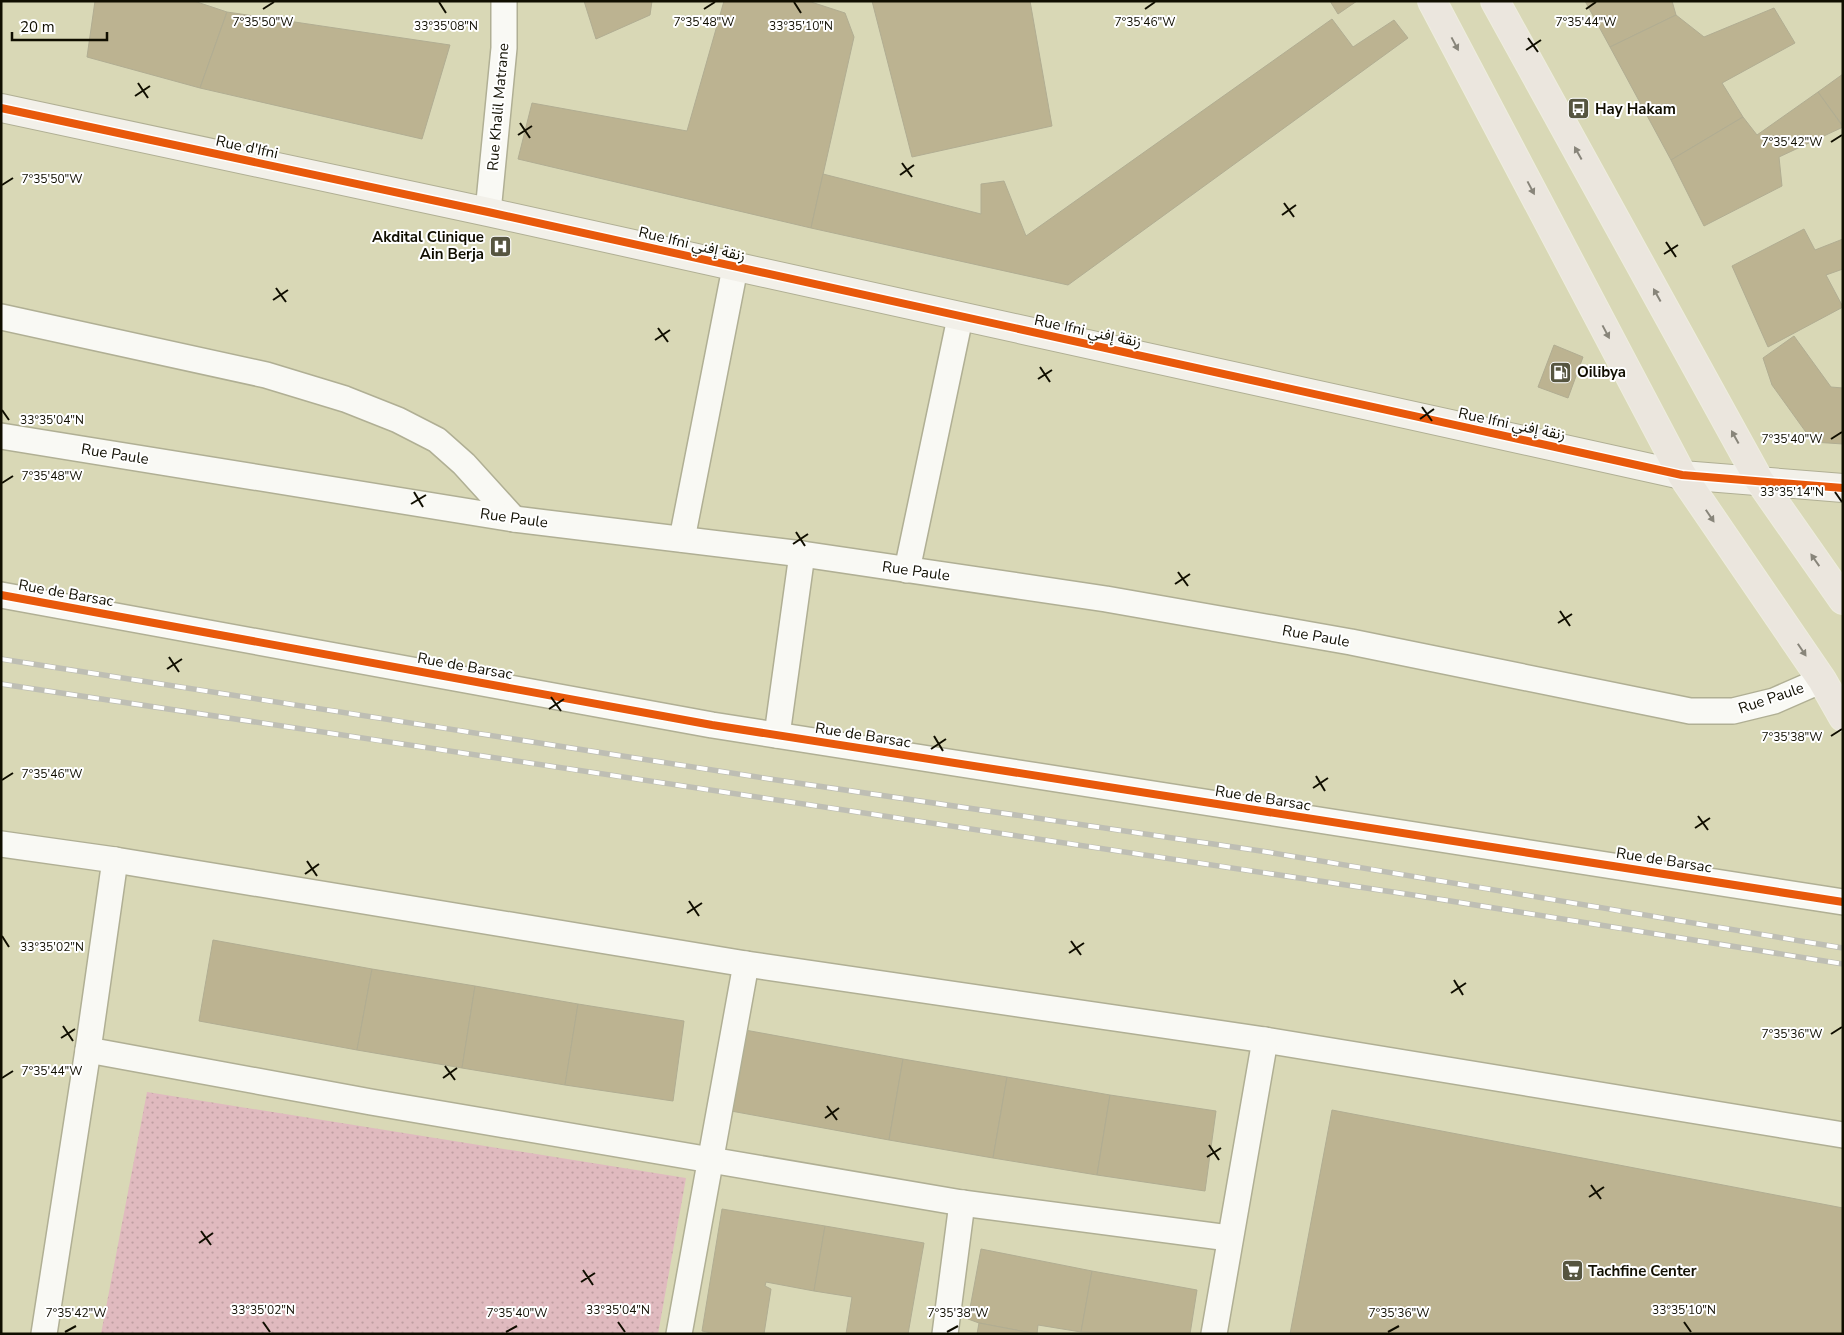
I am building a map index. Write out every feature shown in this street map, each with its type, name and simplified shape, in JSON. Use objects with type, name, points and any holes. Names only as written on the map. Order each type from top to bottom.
[{"type":"main road","points":[[1432,1],[1682,476],[1822,680],[1843,717]]},
{"type":"main road","points":[[1495,1],[1759,480],[1843,600]]},
{"type":"street","name":"Rue Khalil Matrane","points":[[488,212],[504,48],[504,1]]},
{"type":"street","name":"Rue d'Ifni","points":[[1,108],[488,212]]},
{"type":"street","name":"Rue Ifni زنقة إفني","points":[[488,212],[960,318],[1682,476],[1759,480],[1843,488]]},
{"type":"street","points":[[682,539],[735,268]]},
{"type":"street","points":[[1,317],[266,375],[315,388],[354,402],[398,420],[437,440],[464,464],[514,519]]},
{"type":"street","points":[[908,570],[960,318]]},
{"type":"street","name":"Rue Paule","points":[[1,436],[514,519],[802,554],[1106,599],[1341,640],[1690,711],[1733,711],[1774,700],[1822,680]]},
{"type":"street","points":[[777,735],[802,554]]},
{"type":"street","name":"Rue de Barsac","points":[[1,595],[712,726],[1843,902]]},
{"type":"street","points":[[1,844],[115,860],[746,964],[1265,1040],[1843,1135]]},
{"type":"street","points":[[44,1334],[115,860]]},
{"type":"street","points":[[679,1334],[746,964]]},
{"type":"street","points":[[1214,1334],[1229,1238],[1265,1040]]},
{"type":"street","points":[[88,1050],[362,1100],[962,1203],[1229,1238]]},
{"type":"street","points":[[946,1334],[962,1203]]},
{"type":"shaded area","points":[[147,1092],[686,1178],[658,1334],[101,1334]]},
{"type":"building","points":[[95,1],[194,1],[227,12],[200,88],[87,57]]},
{"type":"building","points":[[584,1],[652,1],[650,15],[596,39]]},
{"type":"building","points":[[724,1],[808,1],[845,13],[854,37],[811,228],[518,159],[532,103],[687,131]]},
{"type":"building","points":[[872,1],[1030,1],[1052,126],[912,157]]},
{"type":"building","points":[[1330,1],[1357,1],[1338,14]]},
{"type":"building","points":[[1585,1],[1672,1],[1676,15],[1610,47]]},
{"type":"building","points":[[1774,8],[1795,43],[1722,83],[1743,117],[1671,160],[1610,47],[1676,15],[1704,37]]},
{"type":"building","points":[[227,12],[450,45],[422,139],[200,88]]},
{"type":"building","points":[[1332,19],[1353,47],[1394,20],[1408,38],[1068,285],[811,228],[823,174],[981,214],[981,184],[1004,181],[1026,236]]},
{"type":"building","points":[[1843,74],[1843,126],[1818,92]]},
{"type":"building","points":[[1818,92],[1843,127],[1779,157],[1782,186],[1704,226],[1671,160],[1743,117],[1757,135]]},
{"type":"building","points":[[1804,229],[1815,250],[1843,239],[1843,269],[1826,275],[1843,307],[1768,347],[1732,266]]},
{"type":"building","points":[[1794,336],[1831,387],[1843,388],[1843,444],[1813,442],[1772,385],[1763,358]]},
{"type":"building","name":"Oilibya","points":[[1554,345],[1583,357],[1568,398],[1538,387]]},
{"type":"building","points":[[213,940],[372,969],[357,1050],[199,1021]]},
{"type":"building","points":[[372,969],[475,986],[462,1068],[357,1050]]},
{"type":"building","points":[[475,986],[578,1004],[565,1085],[462,1068]]},
{"type":"building","points":[[578,1004],[684,1021],[673,1101],[565,1085]]},
{"type":"building","points":[[745,1030],[903,1059],[889,1140],[731,1111]]},
{"type":"building","points":[[903,1059],[1007,1077],[993,1158],[889,1140]]},
{"type":"building","points":[[1007,1077],[1110,1095],[1097,1175],[993,1158]]},
{"type":"building","points":[[1110,1095],[1216,1111],[1205,1191],[1097,1175]]},
{"type":"building","name":"Tachfine Center","points":[[1332,1110],[1843,1208],[1843,1334],[1290,1334]]},
{"type":"building","points":[[722,1209],[825,1226],[814,1291],[766,1282],[765,1286],[771,1289],[764,1334],[716,1334],[702,1331]]},
{"type":"building","points":[[825,1226],[924,1243],[908,1334],[846,1334],[852,1297],[814,1291]]},
{"type":"building","points":[[981,1249],[1092,1271],[1081,1332],[1038,1325],[1037,1334],[979,1323],[968,1319]]},
{"type":"building","points":[[1092,1271],[1197,1290],[1190,1334],[1081,1332]]},
{"type":"building","points":[[979,1323],[1037,1334],[977,1334]]},
{"type":"railway","points":[[1,659],[770,779],[1261,851],[1843,948]]},
{"type":"railway","points":[[1,684],[1413,895],[1843,964]]},
{"type":"cycle path","points":[[1,108],[488,212],[1682,475],[1843,488]]},
{"type":"cycle path","points":[[1,595],[712,725],[1843,902]]},
{"type":"place","name":"Hay Hakam","points":[[1579,109]]},
{"type":"place","name":"Akdital Clinique Ain Berja","points":[[500,246]]},
{"type":"place","name":"Oilibya","points":[[1561,372]]},
{"type":"place","name":"Tachfine Center","points":[[1572,1271]]}]
